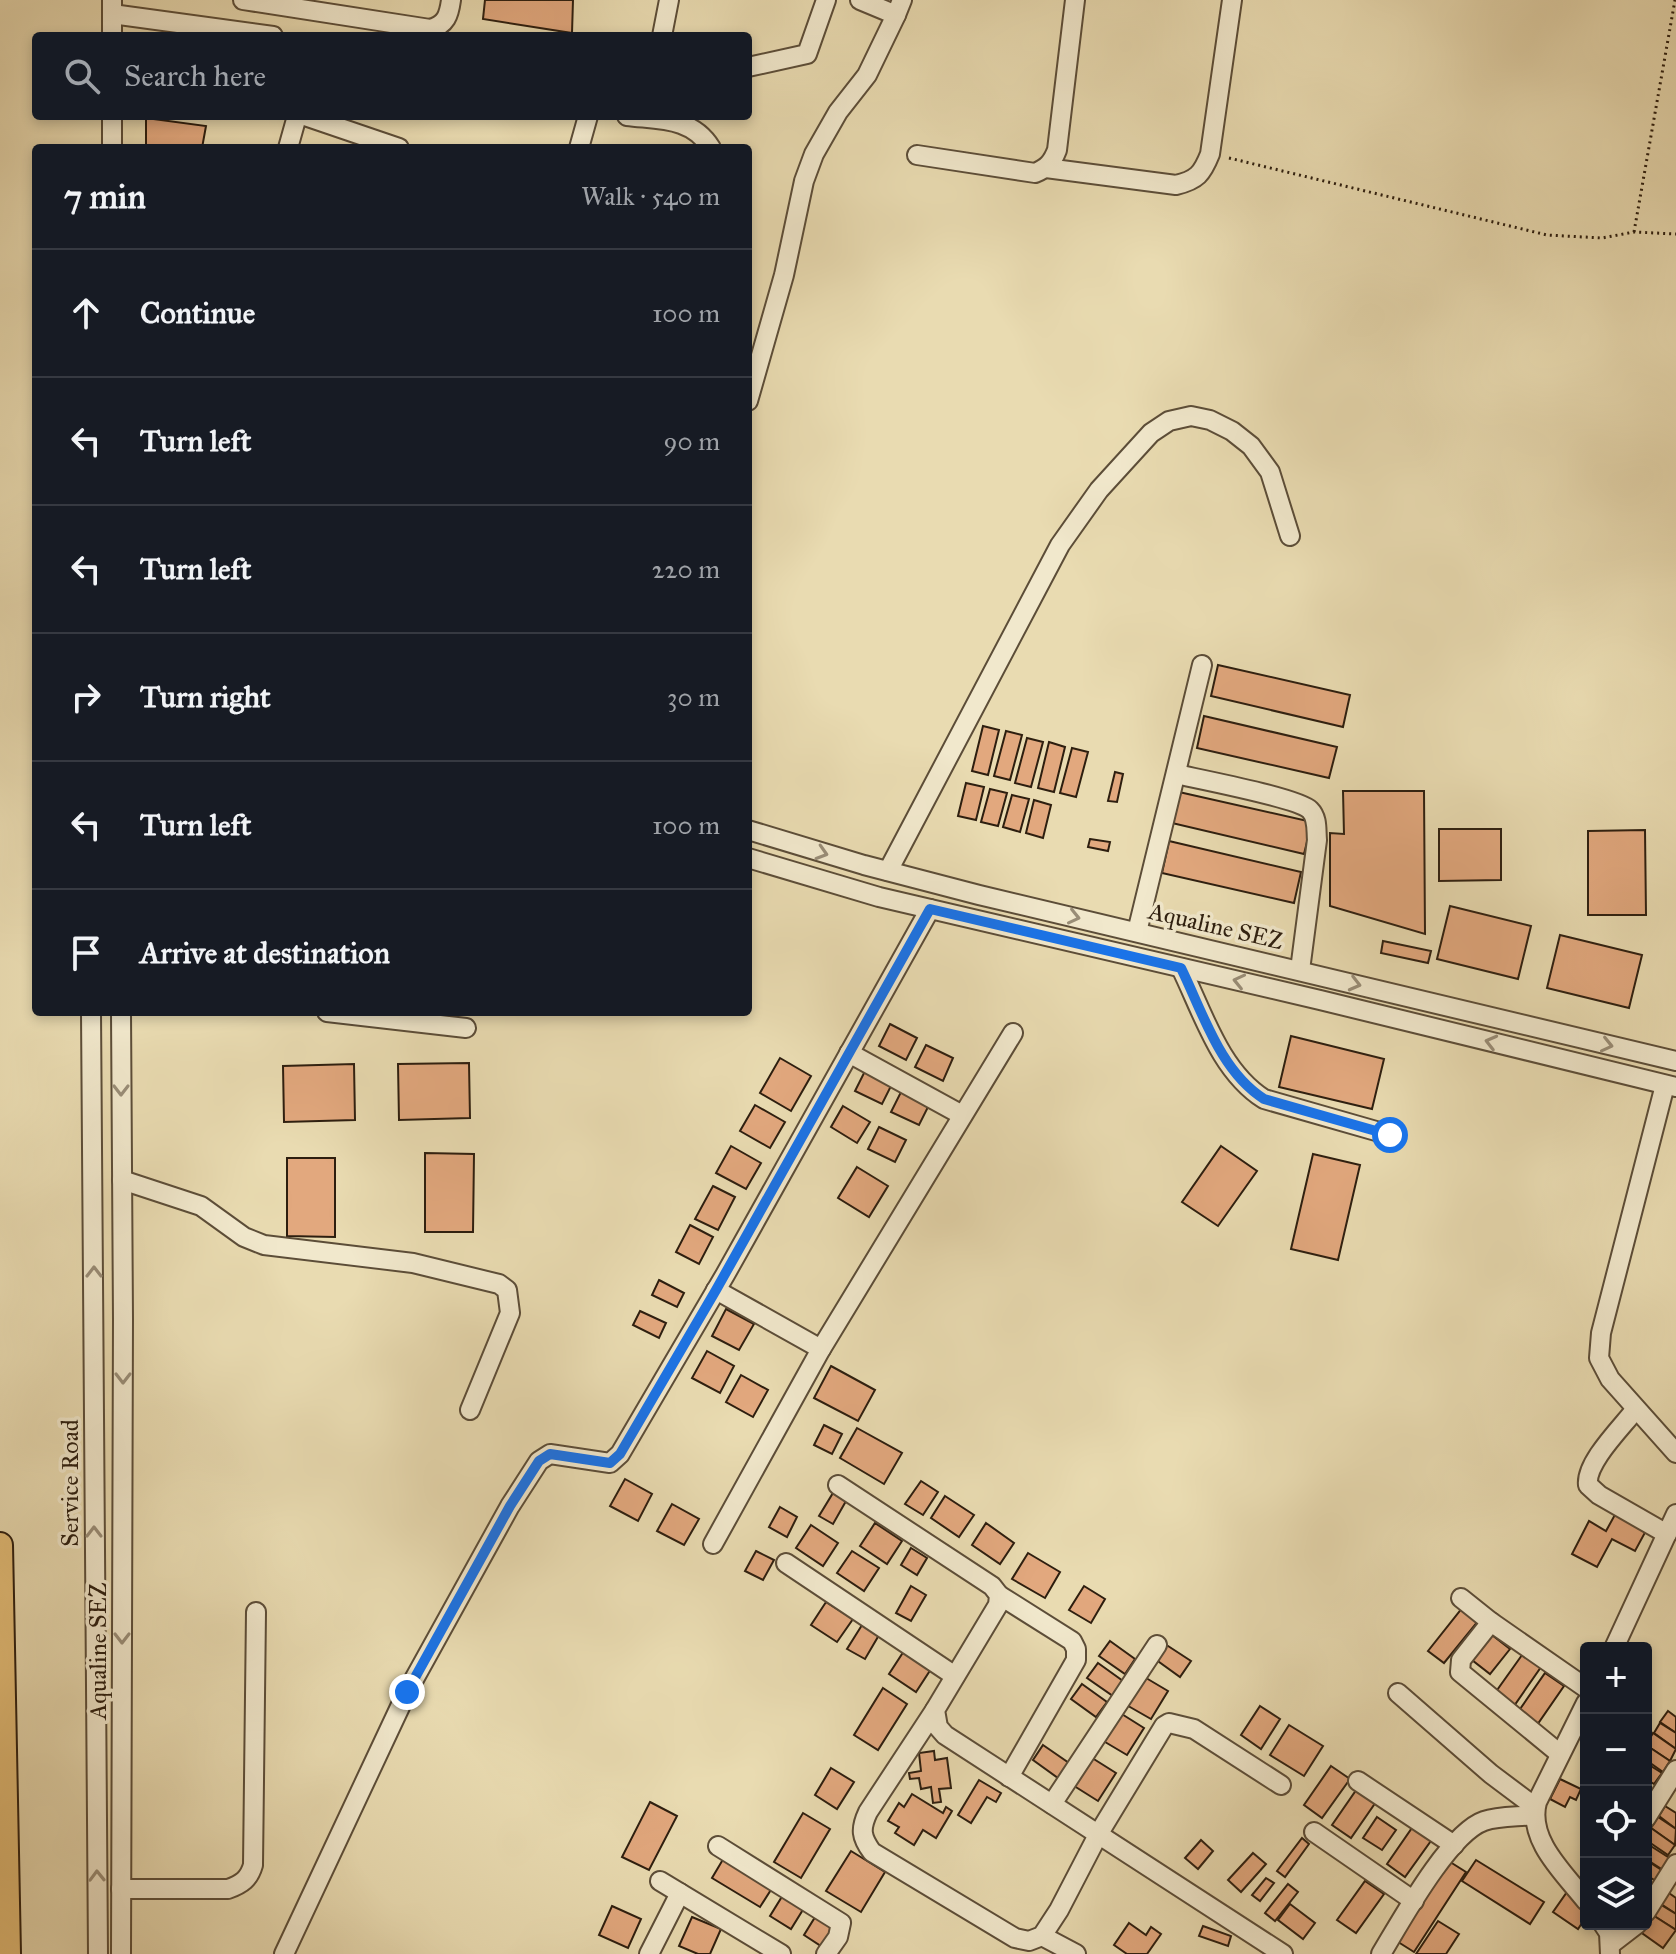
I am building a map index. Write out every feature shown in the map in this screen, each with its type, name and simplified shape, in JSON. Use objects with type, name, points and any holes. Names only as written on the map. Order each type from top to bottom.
[{"type":"main road","points":[[0,1545],[8,1954]]},
{"type":"street","points":[[243,0],[430,29],[446,20],[451,0]]},
{"type":"street","points":[[663,32],[669,0]]},
{"type":"street","points":[[752,66],[807,54],[826,0]]},
{"type":"street","points":[[752,387],[784,275],[804,181],[814,154],[838,112],[867,75],[899,7],[860,0]]},
{"type":"street","points":[[917,155],[1035,173],[1046,168],[1057,150],[1075,0]]},
{"type":"street","points":[[1046,168],[1176,185],[1194,181],[1204,171],[1210,154],[1232,0]]},
{"type":"street","points":[[112,32],[112,7],[251,32]]},
{"type":"street","points":[[112,120],[112,144]]},
{"type":"street","points":[[289,144],[296,120]]},
{"type":"street","points":[[317,120],[387,144]]},
{"type":"street","points":[[580,144],[587,120]]},
{"type":"street","points":[[654,120],[688,125],[699,132],[708,144]]},
{"type":"street","points":[[888,871],[1060,545],[1099,490],[1151,433],[1169,421],[1191,416],[1210,420],[1232,431],[1251,446],[1270,472],[1290,536]]},
{"type":"street","points":[[1137,932],[1202,665]]},
{"type":"street","points":[[1176,774],[1289,801],[1310,810],[1315,819],[1317,840],[1300,970]]},
{"type":"street","name":"Aqualine SEZ","points":[[752,831],[888,871],[1137,932],[1675,1055]]},
{"type":"street","points":[[752,859],[879,897],[1670,1086],[1599,1358],[1610,1379],[1635,1410],[1676,1453]]},
{"type":"street","points":[[284,1954],[407,1692],[510,1506],[539,1461],[550,1454],[610,1463],[620,1454],[930,909]]},
{"type":"street","points":[[1181,968],[1225,1060],[1251,1091],[1264,1099],[1390,1135]]},
{"type":"street","name":"Service Road","points":[[91,1016],[98,1954]]},
{"type":"street","name":"Aqualine SEZ","points":[[121,1016],[121,1954]]},
{"type":"street","points":[[362,1016],[466,1028]]},
{"type":"street","points":[[713,1544],[821,1349],[1013,1033]]},
{"type":"street","points":[[849,1053],[962,1115]]},
{"type":"street","points":[[122,1180],[201,1206],[244,1237],[264,1245],[413,1263],[499,1284],[507,1290],[510,1313],[470,1410]]},
{"type":"street","points":[[716,1290],[821,1349]]},
{"type":"street","points":[[1635,1410],[1593,1464],[1587,1476],[1588,1485],[1599,1495],[1667,1534]]},
{"type":"street","points":[[838,1485],[1072,1641],[1076,1660],[1009,1777]]},
{"type":"street","points":[[1617,1642],[1676,1514]]},
{"type":"street","points":[[786,1563],[955,1676]]},
{"type":"street","points":[[999,1595],[998,1605],[935,1710],[868,1812],[861,1828],[864,1841],[872,1852],[1015,1938],[1029,1941],[1042,1936],[1059,1910],[1099,1833],[1158,1735],[1169,1723],[1194,1729],[1281,1785]]},
{"type":"street","points":[[1461,1598],[1580,1684]]},
{"type":"street","points":[[121,1889],[228,1889],[250,1877],[253,1865],[256,1612]]},
{"type":"street","points":[[1491,1622],[1461,1660],[1460,1672],[1560,1754]]},
{"type":"street","points":[[1052,1804],[1157,1645]]},
{"type":"street","points":[[1398,1693],[1534,1811],[1548,1854],[1580,1894]]},
{"type":"street","points":[[935,1710],[938,1727],[945,1735],[1283,1954]]},
{"type":"street","points":[[1534,1811],[1580,1714]]},
{"type":"street","points":[[1652,1808],[1676,1770]]},
{"type":"street","points":[[1358,1781],[1454,1845]]},
{"type":"street","points":[[1381,1954],[1454,1845],[1480,1822],[1534,1811]]},
{"type":"street","points":[[1314,1832],[1414,1901]]},
{"type":"street","points":[[718,1846],[841,1923],[838,1937],[826,1954]]},
{"type":"street","points":[[1652,1902],[1676,1864]]},
{"type":"street","points":[[660,1881],[781,1954]]},
{"type":"street","points":[[649,1954],[680,1893]]},
{"type":"street","points":[[1611,1949],[1631,1930]]},
{"type":"street","points":[[1042,1936],[1076,1954]]},
{"type":"path","points":[[1634,232],[1675,0]]},
{"type":"path","points":[[1210,154],[1547,235],[1602,238],[1634,232],[1676,234]]},
{"type":"building","points":[[485,0],[573,0],[572,32],[483,19]]},
{"type":"building","points":[[146,120],[206,126],[203,144],[146,144]]},
{"type":"building","points":[[1218,665],[1350,695],[1343,727],[1211,696]]},
{"type":"building","points":[[1204,716],[1337,747],[1329,778],[1197,748]]},
{"type":"building","points":[[983,726],[999,730],[988,775],[972,771]]},
{"type":"building","points":[[1006,731],[1022,735],[1010,780],[994,776]]},
{"type":"building","points":[[1027,738],[1043,742],[1031,787],[1015,783]]},
{"type":"building","points":[[1049,742],[1065,747],[1054,792],[1038,788]]},
{"type":"building","points":[[1072,748],[1088,752],[1076,797],[1060,793]]},
{"type":"building","points":[[1115,772],[1123,774],[1117,802],[1108,801]]},
{"type":"building","points":[[966,783],[984,787],[976,820],[958,816]]},
{"type":"building","points":[[990,789],[1007,793],[998,826],[981,822]]},
{"type":"building","points":[[1343,791],[1424,791],[1425,934],[1330,906],[1330,833],[1344,834]]},
{"type":"building","points":[[1179,792],[1312,822],[1304,854],[1172,823]]},
{"type":"building","points":[[1012,795],[1029,799],[1020,832],[1003,827]]},
{"type":"building","points":[[1034,800],[1051,805],[1043,838],[1026,833]]},
{"type":"building","points":[[1439,829],[1501,829],[1501,880],[1439,881]]},
{"type":"building","points":[[1645,830],[1646,915],[1588,915],[1588,831]]},
{"type":"building","points":[[1090,839],[1110,842],[1108,851],[1088,847]]},
{"type":"building","points":[[1169,841],[1301,872],[1294,903],[1162,873]]},
{"type":"building","points":[[1450,906],[1531,926],[1518,979],[1437,959]]},
{"type":"building","points":[[1560,935],[1642,955],[1629,1008],[1547,988]]},
{"type":"building","points":[[1383,941],[1431,951],[1428,963],[1381,953]]},
{"type":"building","points":[[890,1024],[917,1038],[906,1060],[879,1046]]},
{"type":"building","points":[[1291,1036],[1384,1059],[1372,1109],[1279,1087]]},
{"type":"building","points":[[926,1045],[953,1058],[943,1081],[915,1067]]},
{"type":"building","points":[[780,1058],[811,1076],[791,1111],[760,1093]]},
{"type":"building","points":[[469,1063],[470,1118],[399,1120],[398,1064]]},
{"type":"building","points":[[354,1064],[355,1120],[284,1122],[283,1066]]},
{"type":"building","points":[[866,1069],[893,1082],[882,1104],[855,1091]]},
{"type":"building","points":[[902,1090],[930,1103],[919,1125],[891,1112]]},
{"type":"building","points":[[755,1105],[785,1122],[770,1148],[740,1131]]},
{"type":"building","points":[[843,1106],[870,1122],[857,1143],[831,1127]]},
{"type":"building","points":[[879,1127],[906,1140],[895,1162],[868,1149]]},
{"type":"building","points":[[731,1146],[761,1163],[746,1189],[716,1173]]},
{"type":"building","points":[[1221,1146],[1257,1171],[1218,1226],[1182,1202]]},
{"type":"building","points":[[425,1153],[474,1154],[473,1232],[425,1232]]},
{"type":"building","points":[[1313,1154],[1360,1165],[1338,1260],[1291,1249]]},
{"type":"building","points":[[287,1158],[335,1158],[335,1237],[287,1236]]},
{"type":"building","points":[[857,1167],[888,1186],[869,1217],[838,1198]]},
{"type":"building","points":[[713,1186],[735,1197],[718,1230],[695,1219]]},
{"type":"building","points":[[690,1225],[713,1237],[699,1264],[676,1252]]},
{"type":"building","points":[[659,1280],[684,1293],[677,1307],[652,1295]]},
{"type":"building","points":[[726,1309],[754,1324],[739,1350],[712,1336]]},
{"type":"building","points":[[640,1311],[666,1323],[659,1338],[633,1325]]},
{"type":"building","points":[[707,1351],[734,1366],[720,1393],[692,1378]]},
{"type":"building","points":[[831,1366],[875,1390],[858,1421],[814,1398]]},
{"type":"building","points":[[741,1375],[768,1390],[753,1417],[726,1402]]},
{"type":"building","points":[[824,1425],[842,1434],[832,1454],[814,1445]]},
{"type":"building","points":[[857,1428],[902,1453],[884,1484],[840,1458]]},
{"type":"building","points":[[625,1479],[652,1494],[638,1521],[610,1506]]},
{"type":"building","points":[[921,1481],[938,1492],[923,1515],[905,1504]]},
{"type":"building","points":[[833,1493],[846,1501],[833,1524],[819,1516]]},
{"type":"building","points":[[945,1496],[974,1515],[959,1537],[931,1518]]},
{"type":"building","points":[[672,1504],[699,1519],[684,1545],[657,1531]]},
{"type":"building","points":[[780,1507],[797,1517],[787,1537],[769,1527]]},
{"type":"building","points":[[1617,1511],[1648,1527],[1635,1551],[1612,1539],[1597,1567],[1572,1554],[1589,1521],[1606,1531]]},
{"type":"building","points":[[875,1523],[902,1541],[887,1564],[860,1546]]},
{"type":"building","points":[[986,1523],[1014,1543],[1000,1564],[972,1545]]},
{"type":"building","points":[[811,1525],[838,1543],[823,1566],[796,1548]]},
{"type":"building","points":[[911,1548],[927,1558],[917,1575],[901,1565]]},
{"type":"building","points":[[756,1551],[774,1560],[763,1580],[745,1571]]},
{"type":"building","points":[[852,1551],[879,1568],[864,1591],[837,1573]]},
{"type":"building","points":[[1028,1553],[1060,1572],[1045,1598],[1012,1579]]},
{"type":"building","points":[[911,1586],[926,1595],[911,1621],[896,1613]]},
{"type":"building","points":[[1084,1586],[1105,1599],[1091,1623],[1069,1610]]},
{"type":"building","points":[[826,1602],[853,1619],[837,1642],[811,1625]]},
{"type":"building","points":[[1463,1607],[1479,1620],[1444,1663],[1428,1651]]},
{"type":"building","points":[[862,1625],[879,1635],[865,1659],[847,1649]]},
{"type":"building","points":[[1492,1635],[1510,1649],[1490,1674],[1472,1660]]},
{"type":"building","points":[[1110,1641],[1135,1659],[1125,1674],[1099,1656]]},
{"type":"building","points":[[1165,1644],[1191,1661],[1180,1677],[1155,1659]]},
{"type":"building","points":[[904,1651],[931,1669],[916,1692],[889,1674]]},
{"type":"building","points":[[1522,1655],[1541,1667],[1514,1706],[1495,1693]]},
{"type":"building","points":[[1098,1663],[1123,1681],[1113,1696],[1087,1678]]},
{"type":"building","points":[[1545,1673],[1564,1686],[1537,1725],[1518,1712]]},
{"type":"building","points":[[1141,1675],[1168,1691],[1151,1719],[1123,1703]]},
{"type":"building","points":[[1082,1684],[1107,1702],[1096,1717],[1071,1699]]},
{"type":"building","points":[[883,1688],[907,1704],[878,1750],[854,1735]]},
{"type":"building","points":[[1260,1706],[1280,1719],[1261,1749],[1241,1735]]},
{"type":"building","points":[[1117,1711],[1144,1728],[1127,1755],[1100,1739]]},
{"type":"building","points":[[1668,1711],[1676,1717],[1676,1733],[1660,1722]]},
{"type":"building","points":[[1660,1723],[1676,1733],[1676,1749],[1654,1733]]},
{"type":"building","points":[[1289,1725],[1323,1746],[1304,1776],[1270,1755]]},
{"type":"building","points":[[1652,1735],[1676,1749],[1670,1761],[1652,1749]]},
{"type":"building","points":[[1043,1745],[1069,1763],[1058,1778],[1033,1760]]},
{"type":"building","points":[[1652,1749],[1670,1761],[1663,1772],[1652,1764]]},
{"type":"building","points":[[934,1751],[935,1760],[947,1758],[951,1788],[939,1789],[941,1802],[933,1803],[931,1787],[921,1789],[919,1778],[910,1779],[909,1773],[921,1771],[919,1753]]},
{"type":"building","points":[[1089,1756],[1116,1773],[1098,1801],[1071,1784]]},
{"type":"building","points":[[1331,1766],[1350,1779],[1322,1818],[1304,1805]]},
{"type":"building","points":[[1652,1767],[1662,1773],[1652,1783]]},
{"type":"building","points":[[831,1768],[854,1782],[837,1809],[815,1795]]},
{"type":"building","points":[[1560,1779],[1580,1789],[1576,1800],[1570,1797],[1565,1807],[1550,1799]]},
{"type":"building","points":[[979,1780],[1001,1793],[996,1802],[987,1797],[971,1823],[958,1815]]},
{"type":"building","points":[[1359,1786],[1378,1799],[1351,1838],[1332,1825]]},
{"type":"building","points":[[912,1794],[943,1813],[946,1807],[952,1811],[936,1838],[923,1830],[914,1845],[895,1833],[899,1827],[888,1821],[899,1803],[904,1807]]},
{"type":"building","points":[[650,1802],[677,1816],[649,1870],[622,1857]]},
{"type":"building","points":[[1665,1806],[1676,1813],[1676,1829],[1659,1816]]},
{"type":"building","points":[[803,1813],[830,1829],[801,1878],[774,1862]]},
{"type":"building","points":[[1377,1817],[1396,1830],[1382,1850],[1363,1838]]},
{"type":"building","points":[[1658,1817],[1676,1829],[1675,1845],[1652,1829]]},
{"type":"building","points":[[1414,1825],[1433,1838],[1405,1877],[1387,1864]]},
{"type":"building","points":[[1652,1829],[1675,1845],[1668,1855],[1652,1844]]},
{"type":"building","points":[[1302,1838],[1309,1844],[1285,1877],[1277,1871]]},
{"type":"building","points":[[1201,1840],[1213,1851],[1198,1869],[1185,1858]]},
{"type":"building","points":[[1652,1847],[1671,1859],[1663,1870],[1652,1863]]},
{"type":"building","points":[[851,1851],[885,1872],[861,1912],[826,1891]]},
{"type":"building","points":[[1253,1853],[1266,1864],[1241,1892],[1228,1880]]},
{"type":"building","points":[[725,1856],[774,1885],[760,1907],[712,1878]]},
{"type":"building","points":[[1447,1860],[1466,1872],[1414,1952],[1395,1940]]},
{"type":"building","points":[[1476,1860],[1544,1902],[1530,1924],[1462,1881]]},
{"type":"building","points":[[1652,1864],[1663,1871],[1656,1881],[1652,1879]]},
{"type":"building","points":[[1266,1878],[1274,1883],[1260,1901],[1252,1895]]},
{"type":"building","points":[[1365,1881],[1384,1894],[1356,1933],[1337,1920]]},
{"type":"building","points":[[1288,1884],[1298,1892],[1275,1921],[1265,1913]]},
{"type":"building","points":[[1666,1891],[1676,1898],[1676,1914],[1658,1902]]},
{"type":"building","points":[[1567,1892],[1580,1901],[1580,1926],[1578,1929],[1553,1912]]},
{"type":"building","points":[[783,1895],[804,1908],[791,1929],[770,1916]]},
{"type":"building","points":[[1658,1903],[1676,1914],[1676,1930],[1652,1915]]},
{"type":"building","points":[[1290,1904],[1315,1923],[1303,1939],[1278,1920]]},
{"type":"building","points":[[612,1906],[641,1919],[628,1948],[599,1935]]},
{"type":"building","points":[[817,1914],[838,1927],[824,1948],[804,1935]]},
{"type":"building","points":[[1652,1915],[1676,1930],[1663,1948],[1639,1931],[1652,1930]]},
{"type":"building","points":[[692,1917],[721,1929],[710,1954],[698,1954],[679,1946]]},
{"type":"building","points":[[1438,1921],[1459,1934],[1446,1954],[1416,1954]]},
{"type":"building","points":[[1129,1923],[1146,1935],[1151,1927],[1161,1934],[1147,1954],[1127,1954],[1114,1945]]},
{"type":"building","points":[[1203,1926],[1231,1936],[1228,1946],[1199,1936]]},
{"type":"route","points":[[407,1692],[510,1506],[539,1461],[550,1454],[566,1454],[598,1463],[610,1463],[620,1454],[930,909],[1181,968],[1225,1060],[1251,1091],[1264,1099],[1390,1135]]}]
